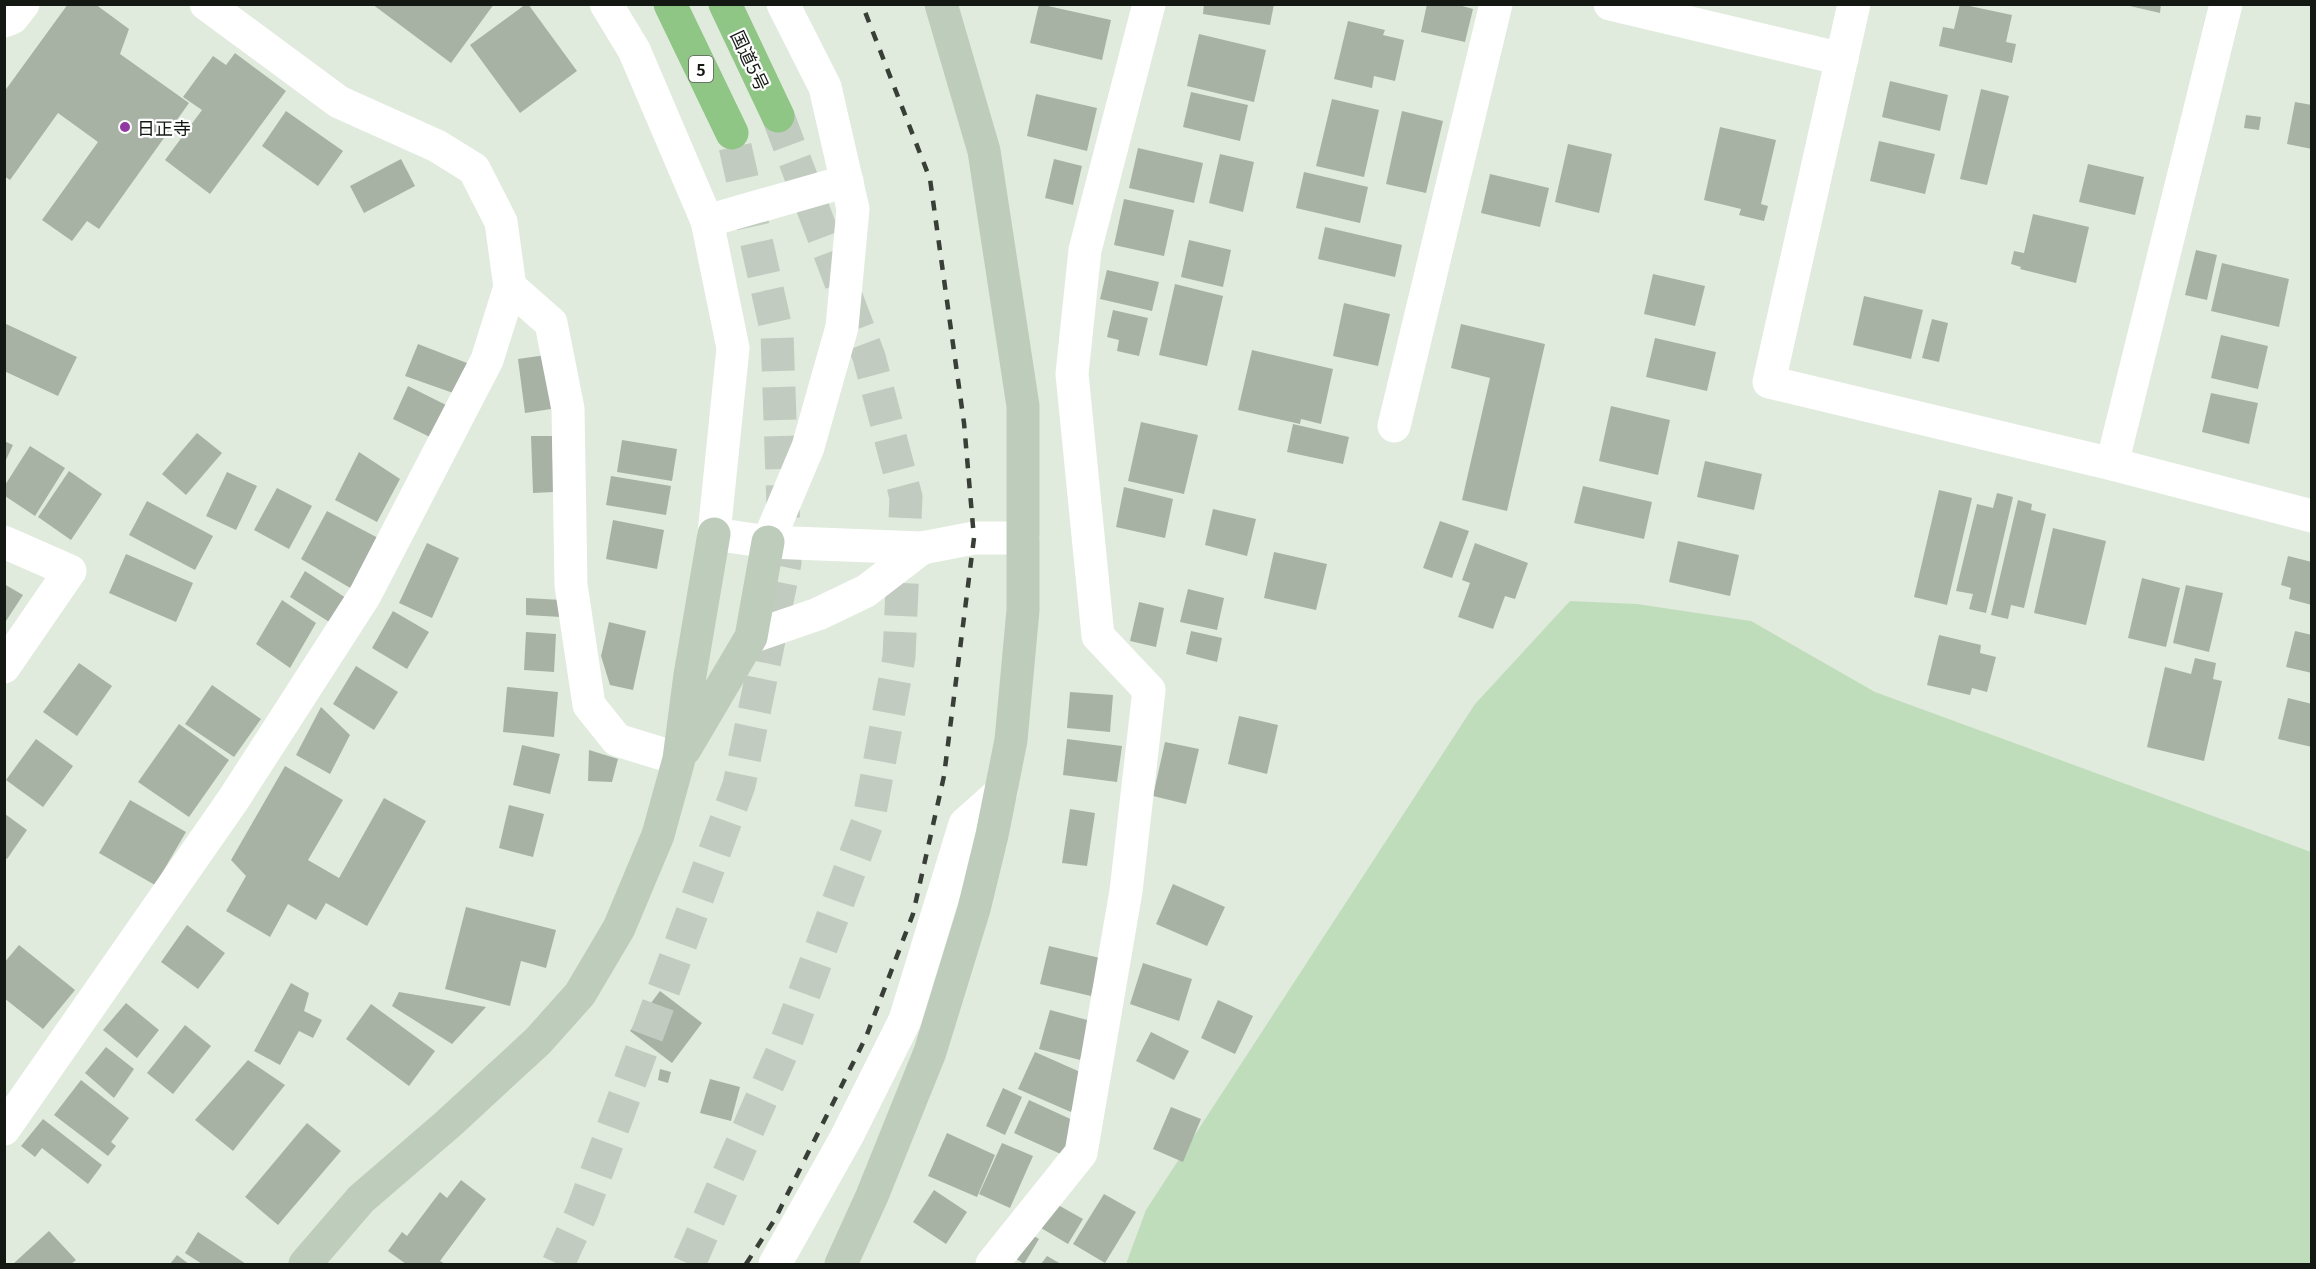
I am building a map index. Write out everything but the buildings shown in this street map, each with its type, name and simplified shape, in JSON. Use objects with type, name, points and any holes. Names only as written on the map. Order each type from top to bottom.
[{"type":"highway","name":"5","points":[[670,4],[732,133]]},
{"type":"highway","name":"国道5号","points":[[725,4],[778,116]]},
{"type":"street","points":[[4,21],[12,18],[23,4]]},
{"type":"street","points":[[4,1129],[233,800],[365,595],[487,360],[510,286],[501,222],[474,169],[437,147],[339,102],[206,4]]},
{"type":"street","points":[[305,1264],[361,1199],[448,1124],[538,1041],[580,994],[623,917],[658,835],[679,759],[690,675],[714,534],[733,348],[707,221],[634,50],[606,4]]},
{"type":"street","points":[[679,759],[751,637],[768,542],[808,447],[842,327],[853,210],[825,87],[783,4]]},
{"type":"street","points":[[841,1264],[872,1196],[930,1052],[974,909],[1011,740],[1023,610],[1023,406],[984,151],[941,4]]},
{"type":"street","points":[[992,1264],[1081,1153],[1126,891],[1149,690],[1098,636],[1072,374],[1085,250],[1149,4]]},
{"type":"street","points":[[1394,426],[1496,4]]},
{"type":"street","points":[[1610,4],[1659,10],[1842,59]]},
{"type":"street","points":[[1854,4],[1769,382],[2112,464],[2312,516]]},
{"type":"street","points":[[2112,464],[2226,4]]},
{"type":"street","points":[[707,221],[847,181]]},
{"type":"street","points":[[510,286],[551,323],[568,410],[571,585],[589,705],[617,740],[679,759]]},
{"type":"street","points":[[714,534],[768,542],[922,548],[974,538],[1023,538]]},
{"type":"street","points":[[4,542],[70,571],[4,667]]},
{"type":"street","points":[[751,637],[818,614],[866,591],[922,548]]},
{"type":"street","points":[[775,1264],[846,1138],[905,1020],[965,824],[1001,792]]},
{"type":"green space","points":[[1570,601],[1637,604],[1751,621],[1875,692],[2311,852],[2311,1264],[1126,1264],[1146,1210],[1475,704]]},
{"type":"tunnel","points":[[689,1264],[786,1043],[869,818],[899,657],[906,497],[869,357],[778,116]]},
{"type":"tunnel","points":[[558,1264],[582,1212],[739,785],[785,563],[777,333],[732,133]]},
{"type":"railway","points":[[746,1264],[775,1219],[866,1037],[913,914],[944,776],[974,538],[964,423],[930,179],[862,4]]},
{"type":"place","name":"日正寺","points":[[125,127]]}]
